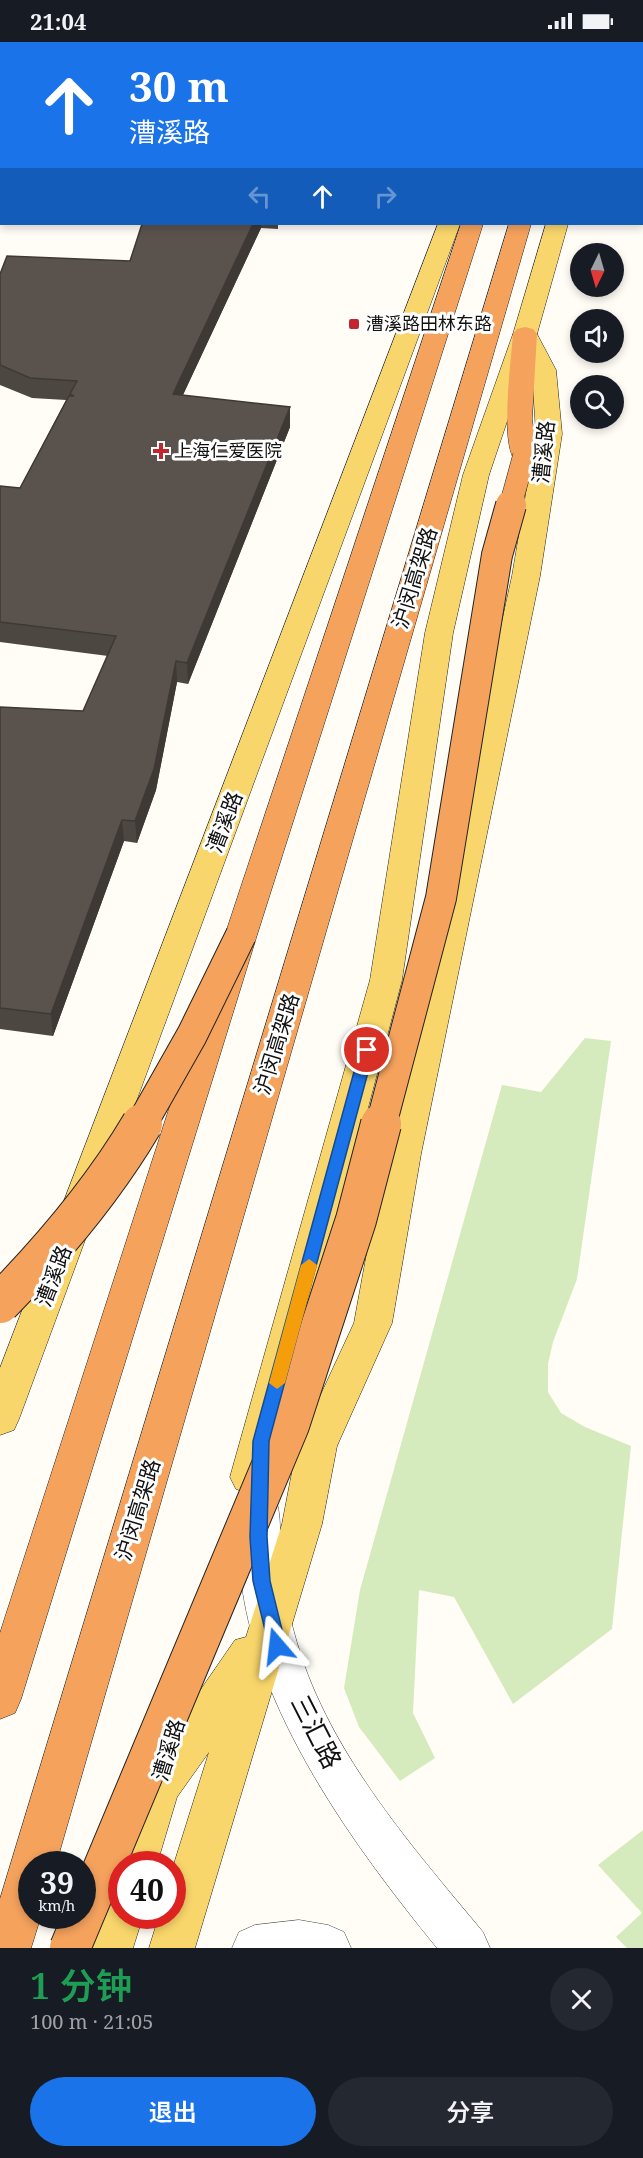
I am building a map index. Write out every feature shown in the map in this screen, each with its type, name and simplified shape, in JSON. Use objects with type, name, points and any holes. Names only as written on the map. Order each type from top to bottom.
[{"type":"highway","points":[[0,1699],[241,935],[472,225]]},
{"type":"highway","name":"沪闵高架路","points":[[37,1851],[520,225]]},
{"type":"highway","points":[[70,1948],[289,1425],[357,1220],[441,898],[497,555],[524,456],[520,419],[525,334]]},
{"type":"highway","points":[[0,1303],[66,1234],[118,1164],[189,1045],[241,935]]},
{"type":"highway","name":"沪闵高架路","points":[[8,1948],[18,1914]]},
{"type":"main road","name":"漕溪路","points":[[0,1419],[449,225]]},
{"type":"main road","name":"漕溪路","points":[[172,1948],[302,1524],[317,1446],[438,633],[476,475],[525,334],[557,225]]},
{"type":"main road","name":"漕溪路","points":[[317,1446],[373,1323],[403,1154],[526,576],[549,434],[544,369],[525,334]]},
{"type":"main road","name":"漕溪路","points":[[139,1851],[261,1441],[386,981]]},
{"type":"main road","name":"漕溪路","points":[[157,1791],[270,1624]]},
{"type":"main road","points":[[110,1948],[116,1929]]},
{"type":"street","name":"三汇路","points":[[261,1441],[259,1537],[261,1581],[270,1624],[284,1668],[310,1727],[344,1785],[394,1857],[467,1948]]},
{"type":"street","points":[[255,1948],[299,1943],[328,1948]]},
{"type":"green space","points":[[585,1038],[611,1041],[577,1279],[553,1342],[548,1364],[548,1392],[561,1413],[585,1427],[631,1446],[612,1629],[513,1704],[454,1597],[419,1590],[413,1713],[435,1758],[400,1781],[359,1727],[344,1688],[360,1590],[502,1085],[541,1092]]},
{"type":"green space","points":[[643,1830],[643,1948],[627,1948],[616,1937],[642,1913],[598,1865]]},
{"type":"building","name":"上海仁爱医院","points":[[142,225],[253,225],[173,394],[290,407],[187,663],[176,661],[154,769],[135,821],[122,820],[51,1014],[0,1008],[0,707],[83,711],[116,636],[0,622],[0,486],[20,488],[69,396],[74,396],[70,394],[77,381],[30,378],[0,365],[0,274],[7,256],[130,261]]},
{"type":"slow traffic","points":[[277,1383],[309,1265]]},
{"type":"place","name":"漕溪路田林东路","points":[[354,324]]},
{"type":"place","name":"上海仁爱医院","points":[[161,451]]},
{"type":"route","points":[[277,1646],[261,1581],[259,1537],[261,1441],[367,1050]]}]
